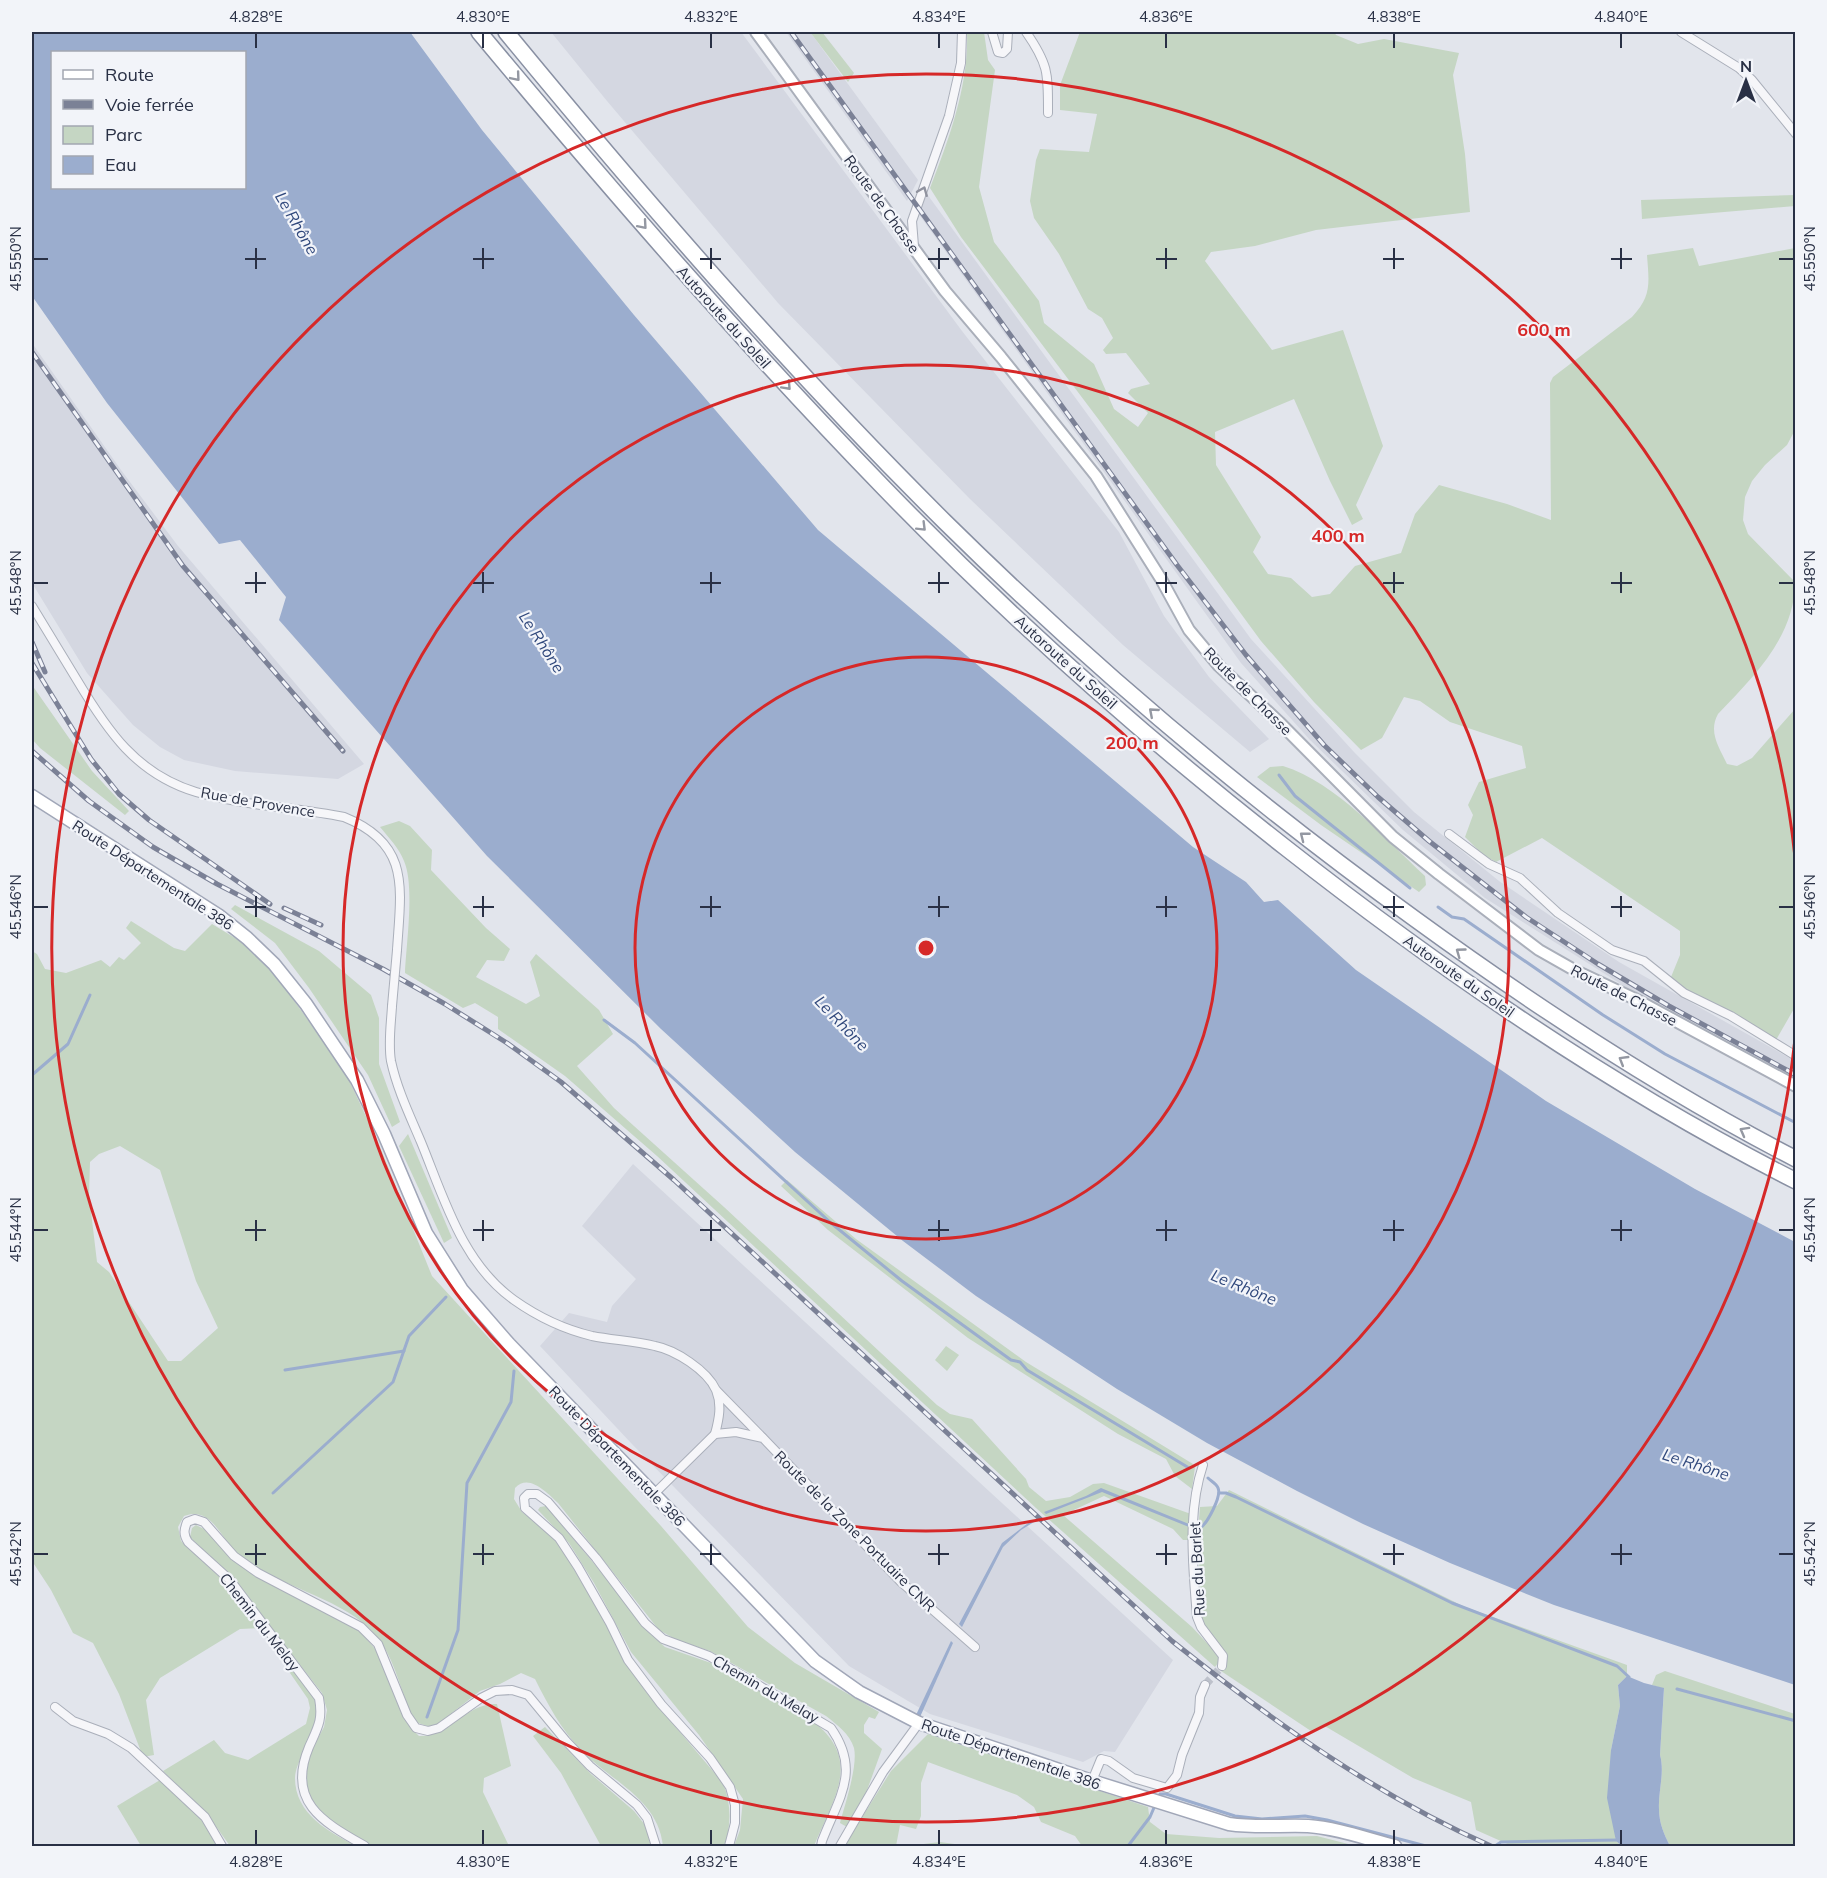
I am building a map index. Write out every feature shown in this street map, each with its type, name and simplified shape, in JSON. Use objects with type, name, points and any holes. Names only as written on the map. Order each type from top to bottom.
[{"type":"highway","name":"Autoroute du Soleil","points":[[479,32],[647,231],[841,444],[932,537],[1007,609],[1128,719],[1193,774],[1333,885],[1466,981],[1533,1027],[1664,1109],[1796,1181]]},
{"type":"highway","name":"Autoroute du Soleil","points":[[506,32],[663,218],[855,429],[948,524],[1108,674],[1200,753],[1356,877],[1474,963],[1613,1054],[1712,1113],[1796,1159]]},
{"type":"main road","name":"Route de Chasse","points":[[756,32],[945,291],[1096,476],[1161,579],[1189,630],[1218,666],[1279,722],[1393,837],[1539,950],[1796,1086]]},
{"type":"main road","name":"Route Départementale 386","points":[[32,796],[210,910],[247,938],[274,964],[306,1004],[357,1080],[379,1124],[426,1233],[462,1290],[509,1344],[815,1661],[858,1692],[919,1723],[1092,1781],[1229,1824],[1247,1827],[1310,1826],[1395,1846]]},
{"type":"street","points":[[914,248],[912,221],[949,116],[961,63],[962,32]]},
{"type":"street","points":[[992,32],[995,48],[998,52],[1003,53],[1007,49],[1008,32]]},
{"type":"street","points":[[1026,32],[1038,49],[1048,74],[1048,113]]},
{"type":"street","points":[[1681,32],[1739,68],[1752,80],[1796,134]]},
{"type":"street","name":"Rue de Provence","points":[[32,606],[101,719],[123,746],[148,768],[171,782],[195,792],[344,817],[363,825],[380,837],[389,850],[398,873],[400,902],[392,1006]]},
{"type":"street","points":[[1449,834],[1489,864],[1520,878],[1558,913],[1612,950],[1644,961],[1684,993],[1731,1016],[1796,1056]]},
{"type":"street","name":"Route de la Zone Portuaire CNR","points":[[392,1006],[390,1042],[394,1074],[454,1222],[463,1241],[489,1278],[511,1298],[550,1322],[591,1335],[656,1346],[685,1359],[699,1370],[717,1392],[901,1582],[975,1647]]},
{"type":"street","points":[[654,1494],[715,1434],[720,1414],[717,1392]]},
{"type":"street","name":"Route de la Zone Portuaire CNR","points":[[715,1434],[736,1432],[763,1438]]},
{"type":"street","name":"Rue du Barlet","points":[[1203,1465],[1198,1479],[1193,1526],[1197,1617],[1201,1627],[1223,1656],[1222,1666]]},
{"type":"street","name":"Chemin du Melay","points":[[729,1846],[735,1823],[735,1805],[730,1787],[710,1758],[661,1704],[628,1660],[610,1623],[559,1538],[525,1508],[524,1498],[528,1494],[537,1494],[549,1502],[596,1558],[645,1623],[663,1639],[709,1656],[831,1728],[841,1743],[847,1763],[846,1780],[821,1846]]},
{"type":"street","name":"Chemin du Melay","points":[[365,1846],[329,1826],[314,1812],[303,1793],[302,1766],[319,1728],[322,1714],[319,1698],[230,1580],[188,1542],[184,1536],[187,1522],[195,1519],[204,1522],[234,1556],[258,1573],[361,1626],[378,1644],[407,1715],[416,1728],[428,1731],[439,1728],[481,1698],[495,1691],[512,1690],[528,1695],[590,1766],[637,1805],[647,1818],[656,1846]]},
{"type":"street","points":[[1092,1781],[1101,1759],[1109,1761],[1133,1778],[1167,1788],[1177,1775],[1182,1755],[1199,1713],[1200,1697],[1205,1686]]},
{"type":"street","points":[[55,1707],[73,1721],[108,1734],[131,1748],[197,1809],[222,1846]]},
{"type":"street","points":[[840,1846],[883,1772],[919,1723]]},
{"type":"shaded area","points":[[551,32],[741,32],[962,331],[1119,532],[1164,616],[1209,677],[1269,739],[1250,752],[1123,645],[970,499],[778,303]]},
{"type":"shaded area","points":[[786,32],[810,32],[918,180],[907,201]]},
{"type":"shaded area","points":[[927,194],[1251,639],[1354,752],[1414,812],[1499,881],[1619,962],[1795,1061],[1795,1079],[1624,986],[1485,898],[1403,830],[1310,740],[1241,663],[918,213]]},
{"type":"shaded area","points":[[32,343],[121,470],[178,546],[364,764],[338,779],[235,771],[184,760],[160,747],[133,725],[87,673],[32,583]]},
{"type":"shaded area","points":[[633,1164],[1173,1660],[1115,1752],[1104,1751],[1083,1762],[930,1714],[849,1666],[631,1443],[540,1346],[569,1313],[607,1322],[612,1306],[636,1279],[582,1226]]},
{"type":"green space","points":[[810,32],[822,32],[854,73],[848,82]]},
{"type":"green space","points":[[967,32],[984,32],[988,60],[995,70],[979,187],[994,242],[1039,301],[1044,323],[1094,364],[1114,409],[1138,427],[1148,413],[1128,393],[1131,389],[1150,384],[1126,353],[1106,354],[1103,350],[1113,338],[1102,318],[1088,309],[1059,254],[1034,218],[1030,201],[1036,160],[1040,149],[1089,152],[1097,114],[1060,110],[1060,85],[1080,32],[1334,32],[1358,44],[1384,39],[1459,53],[1453,75],[1465,154],[1470,212],[1316,230],[1255,246],[1211,252],[1205,261],[1272,350],[1343,330],[1383,446],[1356,505],[1363,519],[1352,525],[1294,399],[1215,432],[1216,465],[1261,537],[1253,552],[1268,574],[1291,578],[1312,597],[1330,594],[1355,566],[1401,553],[1415,514],[1439,485],[1507,504],[1551,520],[1550,383],[1553,377],[1632,317],[1643,302],[1648,289],[1647,255],[1693,248],[1699,266],[1795,248],[1795,430],[1787,445],[1765,465],[1752,481],[1745,497],[1743,520],[1748,534],[1795,582],[1793,602],[1788,621],[1770,655],[1718,714],[1714,727],[1718,745],[1727,764],[1737,766],[1752,758],[1795,709],[1795,1007],[1776,1040],[1736,1015],[1683,988],[1671,977],[1680,955],[1680,931],[1542,838],[1496,862],[1483,855],[1465,837],[1473,815],[1468,805],[1479,782],[1526,768],[1522,746],[1450,722],[1420,701],[1404,697],[1382,738],[1361,750],[1314,702],[1261,641],[961,237],[930,188],[951,131],[961,92],[967,52]]},
{"type":"green space","points":[[1795,195],[1795,206],[1642,219],[1641,200]]},
{"type":"green space","points":[[32,685],[92,771],[129,811],[125,815],[40,748],[32,739]]},
{"type":"green space","points":[[1283,766],[1303,774],[1341,798],[1425,876],[1426,885],[1419,892],[1321,825],[1257,777],[1270,767]]},
{"type":"green space","points":[[399,821],[410,826],[432,850],[431,870],[486,928],[510,949],[504,961],[487,960],[476,977],[526,1004],[540,996],[530,962],[536,954],[599,1010],[613,1034],[577,1066],[614,1108],[937,1405],[950,1414],[972,1419],[1026,1479],[1029,1487],[1046,1501],[1070,1497],[1093,1484],[1104,1483],[1191,1514],[1189,1540],[1183,1540],[1173,1529],[1104,1496],[1063,1515],[1192,1627],[1219,1656],[1219,1662],[1215,1667],[1036,1508],[657,1156],[565,1076],[498,1029],[498,1017],[475,1003],[463,1008],[405,973],[409,916],[407,872],[394,843],[380,827]]},
{"type":"green space","points":[[235,905],[319,951],[371,995],[379,1018],[379,1064],[400,1122],[392,1127],[368,1075],[309,988],[275,943],[231,909]]},
{"type":"green space","points":[[131,921],[174,948],[185,951],[212,924],[240,941],[276,976],[348,1078],[378,1142],[432,1276],[661,1526],[748,1627],[795,1663],[879,1712],[875,1719],[869,1717],[864,1725],[864,1733],[882,1749],[862,1804],[847,1827],[840,1823],[855,1756],[852,1743],[842,1730],[826,1716],[710,1651],[677,1640],[659,1630],[558,1503],[538,1486],[526,1483],[515,1488],[514,1499],[522,1512],[556,1539],[605,1622],[622,1656],[647,1693],[723,1783],[730,1814],[724,1846],[663,1846],[659,1829],[643,1803],[581,1750],[555,1716],[535,1679],[521,1673],[480,1691],[438,1724],[430,1727],[415,1722],[387,1651],[369,1629],[356,1617],[340,1608],[272,1576],[248,1561],[232,1548],[209,1519],[202,1515],[184,1516],[178,1527],[181,1541],[225,1582],[260,1628],[240,1629],[160,1678],[146,1700],[154,1755],[143,1757],[119,1694],[93,1643],[73,1633],[51,1590],[32,1561],[32,951],[37,954],[45,969],[66,973],[101,960],[110,967],[119,957],[124,960],[141,943],[126,928]],"holes":[[[120,1146],[160,1170],[196,1281],[218,1328],[181,1361],[168,1361],[109,1272],[97,1262],[89,1195],[90,1162],[99,1154]]]},
{"type":"green space","points":[[408,1134],[452,1238],[444,1243],[399,1146]]},
{"type":"green space","points":[[787,1180],[856,1239],[1026,1362],[1193,1464],[1195,1467],[1192,1489],[1175,1476],[1166,1459],[1118,1434],[968,1338],[828,1230],[781,1186]]},
{"type":"green space","points":[[946,1346],[959,1355],[947,1371],[935,1360]]},
{"type":"green space","points":[[1229,1490],[1465,1607],[1627,1665],[1627,1676],[1618,1685],[1620,1706],[1611,1750],[1616,1841],[1622,1846],[1512,1846],[1476,1830],[1471,1802],[1413,1778],[1323,1725],[1311,1731],[1221,1671],[1226,1654],[1207,1630],[1201,1618],[1198,1532],[1200,1507],[1217,1506]]},
{"type":"green space","points":[[546,1506],[648,1632],[665,1647],[711,1663],[814,1722],[829,1737],[837,1751],[841,1766],[840,1781],[814,1846],[734,1846],[740,1830],[743,1799],[699,1735],[631,1652],[594,1583],[569,1543],[538,1510]]},
{"type":"green space","points":[[196,1525],[204,1529],[227,1553],[359,1630],[376,1650],[398,1705],[419,1736],[440,1731],[476,1708],[497,1704],[511,1766],[484,1778],[483,1792],[509,1846],[373,1846],[326,1819],[308,1795],[305,1775],[309,1755],[324,1727],[327,1710],[322,1693],[230,1576],[190,1537],[192,1528]]},
{"type":"green space","points":[[285,1659],[310,1691],[317,1713],[316,1723],[295,1775],[301,1802],[307,1812],[325,1828],[356,1846],[230,1846],[207,1814],[163,1771],[214,1740],[225,1753],[248,1760],[306,1724],[310,1708],[308,1699],[281,1660]]},
{"type":"green space","points":[[1665,1671],[1795,1714],[1795,1846],[1670,1846],[1662,1828],[1659,1809],[1664,1689],[1652,1685],[1656,1675]]},
{"type":"green space","points":[[545,1727],[591,1774],[634,1811],[645,1825],[651,1846],[601,1846],[561,1773],[533,1736]]},
{"type":"green space","points":[[928,1734],[1148,1807],[1150,1822],[1166,1834],[1219,1838],[1317,1836],[1356,1846],[1082,1846],[1075,1836],[1041,1822],[1034,1807],[1017,1795],[928,1762],[921,1783],[921,1816],[916,1829],[900,1825],[896,1846],[844,1846],[891,1771]]},
{"type":"green space","points":[[160,1780],[198,1815],[219,1846],[141,1846],[117,1806]]},
{"type":"green space","points":[[940,1842],[969,1846],[907,1846]]},
{"type":"water","name":"Le Rhône","points":[[32,32],[410,32],[482,130],[634,315],[818,530],[1193,847],[1246,882],[1264,902],[1278,900],[1356,970],[1546,1101],[1695,1189],[1795,1242],[1795,1685],[1554,1605],[1450,1563],[1363,1524],[1207,1443],[1117,1389],[976,1296],[903,1241],[795,1152],[661,1029],[487,856],[279,620],[286,597],[240,540],[219,544],[107,403],[32,296]]},
{"type":"water","points":[[1101,1488],[1189,1524],[1189,1527],[1102,1492],[1046,1514],[1044,1512]]},
{"type":"water","points":[[1032,1520],[1034,1522],[1021,1530],[1003,1547],[962,1627],[959,1624],[1002,1543]]},
{"type":"water","points":[[951,1641],[953,1643],[920,1717],[916,1715]]},
{"type":"water","points":[[1627,1676],[1664,1688],[1659,1809],[1662,1828],[1670,1846],[1622,1846],[1616,1841],[1607,1798],[1611,1750],[1620,1706],[1618,1685]]},
{"type":"waterway","points":[[1279,775],[1295,796],[1410,888]]},
{"type":"waterway","points":[[1438,907],[1452,917],[1464,919],[1603,1015],[1665,1054],[1796,1123]]},
{"type":"waterway","points":[[32,1075],[68,1044],[90,995]]},
{"type":"waterway","points":[[604,1020],[635,1043],[831,1223],[902,1281],[1011,1360],[1020,1362],[1027,1370],[1189,1468]]},
{"type":"waterway","points":[[273,1493],[393,1382],[409,1336],[446,1297]]},
{"type":"waterway","points":[[285,1370],[404,1351]]},
{"type":"waterway","points":[[427,1717],[458,1630],[467,1483],[511,1402],[514,1371]]},
{"type":"waterway","points":[[1200,1528],[1210,1516],[1219,1492],[1208,1478]]},
{"type":"waterway","points":[[1219,1493],[1236,1497],[1452,1603],[1617,1666],[1629,1677]]},
{"type":"waterway","points":[[1677,1689],[1796,1721]]},
{"type":"waterway","points":[[1159,1797],[1160,1794],[1166,1794],[1235,1816],[1262,1819],[1305,1816],[1327,1820],[1426,1846]]},
{"type":"waterway","points":[[1128,1846],[1150,1817],[1156,1803]]},
{"type":"waterway","points":[[1495,1846],[1501,1842],[1618,1840]]},
{"type":"tunnel","points":[[1205,1685],[1222,1666]]},
{"type":"railway","points":[[791,32],[1177,565],[1246,655],[1324,745],[1378,797],[1429,841],[1526,917],[1598,964],[1669,1006],[1796,1075]]},
{"type":"railway","points":[[32,352],[183,566],[343,751]]},
{"type":"railway","points":[[32,642],[45,672]]},
{"type":"railway","points":[[32,663],[91,759],[119,794],[149,820],[270,904]]},
{"type":"railway","points":[[32,751],[89,801],[153,847],[217,884],[383,969],[445,1004],[507,1043],[561,1082],[674,1180],[1172,1641],[1247,1699],[1365,1780],[1406,1804],[1491,1846]]},
{"type":"railway","points":[[284,908],[321,925]]}]
